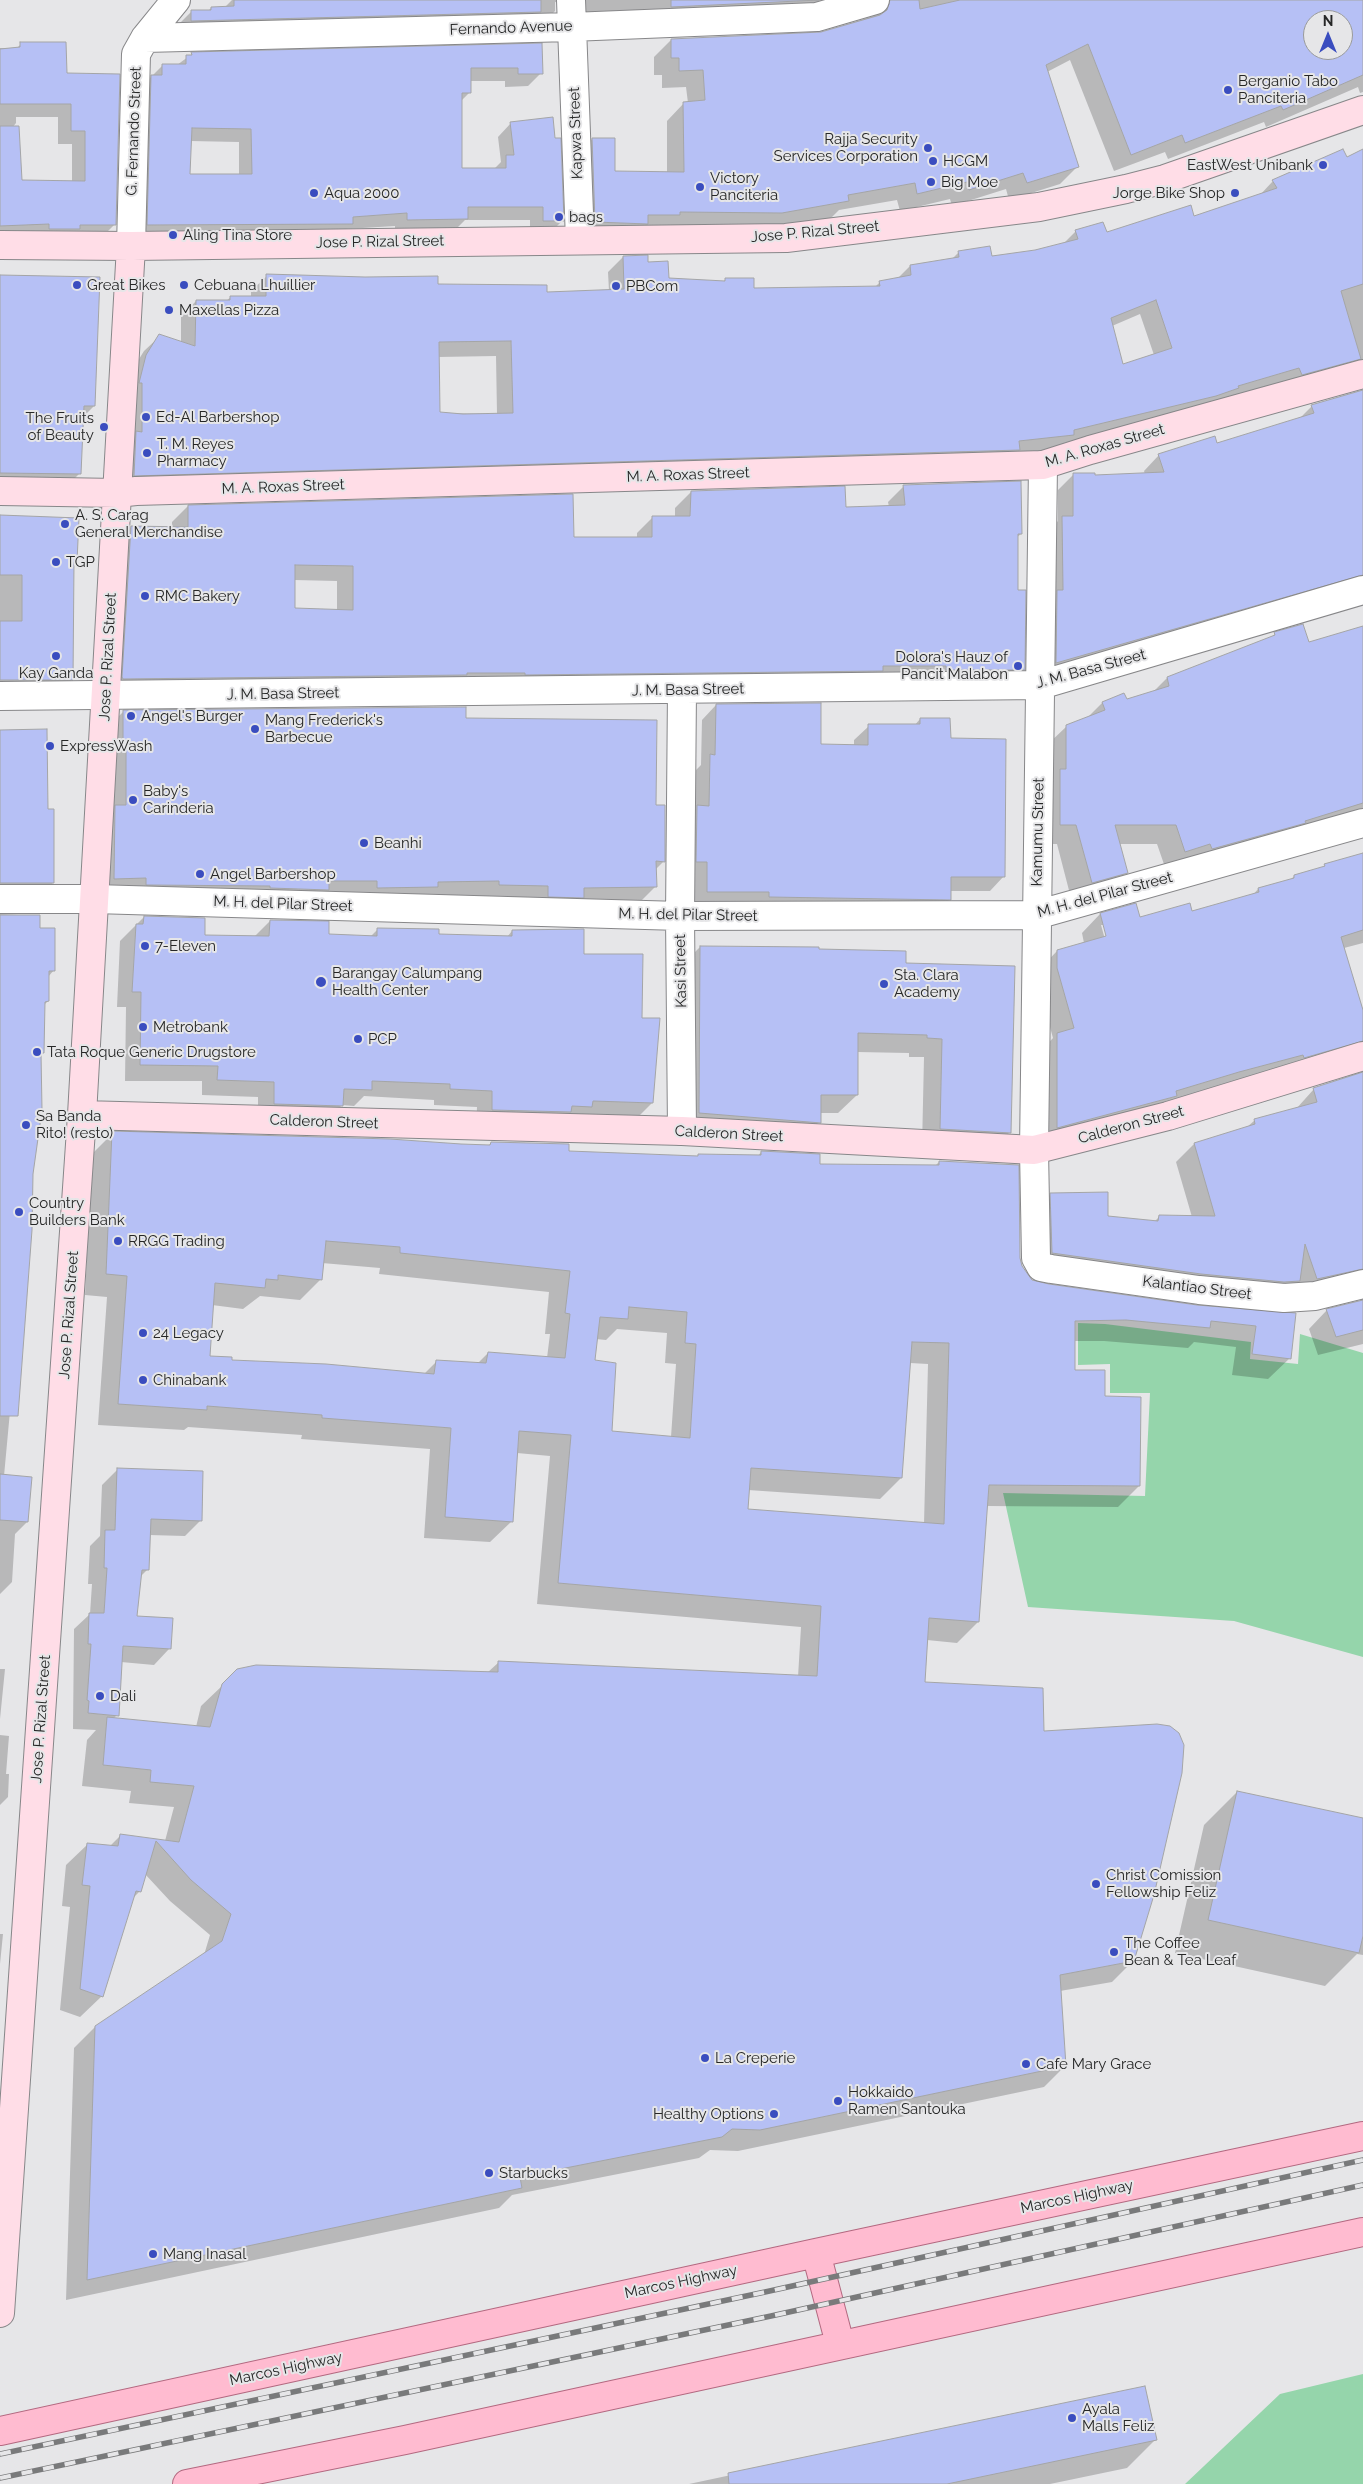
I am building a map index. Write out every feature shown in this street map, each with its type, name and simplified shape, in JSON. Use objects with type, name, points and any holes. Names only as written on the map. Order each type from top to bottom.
[{"type":"main road","name":"Marcos Highway","points":[[0,2431],[1363,2136]]},
{"type":"main road","points":[[187,2484],[405,2440],[840,2344],[1363,2232]]},
{"type":"main road","points":[[816,2253],[840,2344]]},
{"type":"street","name":"G. Fernando Street","points":[[131,246],[134,72],[136,54],[145,38],[176,0]]},
{"type":"street","name":"Kapwa Street","points":[[571,0],[580,240]]},
{"type":"street","name":"Fernando Avenue","points":[[145,38],[572,27],[817,17],[875,0]]},
{"type":"street","name":"Jose P. Rizal Street","points":[[0,2313],[9,2047],[82,1115],[131,246],[786,238],[1039,207],[1164,179],[1363,110]]},
{"type":"street","points":[[0,245],[131,246]]},
{"type":"street","name":"M. A. Roxas Street","points":[[0,490],[117,493],[1043,465],[1090,450],[1363,374]]},
{"type":"street","name":"Kamumu Street","points":[[1036,1258],[1034,1150],[1036,915],[1043,465]]},
{"type":"street","name":"J. M. Basa Street","points":[[0,696],[1040,685],[1363,590]]},
{"type":"street","name":"Kasi Street","points":[[682,690],[680,916],[682,1131]]},
{"type":"street","name":"M. H. del Pilar Street","points":[[0,899],[94,899],[680,916],[1036,915],[1363,823]]},
{"type":"street","name":"Calderon Street","points":[[82,1115],[682,1131],[1034,1150],[1168,1116],[1363,1056]]},
{"type":"street","name":"Kalantiao Street","points":[[1036,1258],[1041,1267],[1051,1269],[1199,1290],[1275,1297],[1315,1296],[1363,1284]]},
{"type":"green space","points":[[1078,1323],[1105,1324],[1251,1342],[1250,1359],[1298,1364],[1300,1334],[1363,1353],[1363,1657],[1234,1621],[1028,1607],[1003,1493],[1145,1496],[1150,1393],[1110,1393],[1110,1364],[1078,1365]]},
{"type":"green space","points":[[1363,2374],[1363,2484],[1185,2484],[1280,2394]]},
{"type":"building","points":[[234,0],[541,0],[541,12],[191,21],[191,10],[211,10],[211,7],[234,6]]},
{"type":"building","points":[[671,0],[819,0],[671,7]]},
{"type":"building","points":[[890,0],[919,0],[920,9],[960,0],[1363,0],[1363,75],[1283,110],[1281,106],[1185,143],[1182,135],[1131,155],[1088,44],[1046,65],[1079,167],[1027,183],[1023,173],[969,190],[967,182],[917,194],[915,183],[848,195],[849,201],[782,213],[680,212],[680,215],[648,215],[648,224],[595,222],[592,138],[615,138],[615,171],[684,172],[683,102],[705,100],[703,70],[679,71],[679,58],[671,58],[671,39],[821,32],[880,15],[887,10]]},
{"type":"building","points":[[20,42],[66,42],[67,73],[120,74],[116,225],[80,225],[80,229],[49,229],[49,224],[0,226],[0,126],[19,126],[22,180],[85,181],[85,131],[71,131],[71,104],[0,104],[0,49],[20,47]]},
{"type":"building","points":[[542,43],[543,74],[518,74],[518,68],[471,68],[471,93],[462,93],[462,168],[506,168],[506,155],[514,155],[510,122],[553,117],[555,138],[561,138],[564,221],[543,221],[543,207],[468,207],[468,219],[407,220],[407,213],[353,217],[353,224],[147,225],[151,75],[162,75],[162,64],[186,64],[186,55],[192,55],[191,52]],"holes":[[[192,128],[251,129],[252,174],[190,174]]]},
{"type":"building","points":[[1343,149],[1347,157],[1363,149],[1363,284],[1341,291],[1361,359],[1302,375],[1299,368],[1238,386],[1239,388],[1216,396],[1074,430],[1074,435],[1019,441],[1020,450],[134,476],[136,431],[142,432],[142,383],[139,383],[146,355],[159,334],[195,346],[196,300],[230,300],[230,296],[266,296],[266,274],[365,277],[438,276],[438,284],[547,285],[547,292],[624,289],[623,256],[648,255],[648,262],[668,261],[669,278],[725,281],[725,278],[754,278],[754,288],[880,286],[879,281],[911,275],[910,265],[959,257],[958,251],[990,246],[992,256],[1035,250],[1078,239],[1075,230],[1103,222],[1107,232],[1191,205],[1194,216],[1277,188],[1272,180]],"holes":[[[1156,300],[1172,348],[1123,364],[1111,318]],[[511,341],[513,413],[463,414],[440,412],[439,342]]]},
{"type":"building","points":[[0,275],[100,277],[95,406],[84,406],[81,474],[0,473]]},
{"type":"building","points":[[1363,390],[1363,575],[1056,663],[1057,590],[1063,590],[1062,516],[1073,516],[1073,473],[1095,473],[1095,475],[1164,472],[1158,454],[1215,436],[1217,443],[1314,413],[1311,405]]},
{"type":"building","points":[[1021,481],[1022,534],[1018,534],[1018,590],[1026,590],[1025,670],[946,670],[946,666],[883,666],[883,671],[525,675],[525,673],[467,673],[467,675],[123,679],[122,677],[131,526],[188,527],[188,505],[573,494],[574,537],[652,537],[652,516],[690,516],[691,491],[845,486],[846,507],[905,505],[903,485]],"holes":[[[295,565],[353,566],[353,610],[295,608]]]},
{"type":"building","points":[[0,515],[79,518],[77,562],[74,562],[73,680],[0,680],[0,621],[22,621],[22,575],[0,575]]},
{"type":"building","points":[[1303,624],[1309,642],[1363,626],[1363,803],[1305,821],[1306,823],[1212,849],[1210,844],[1185,852],[1176,825],[1115,825],[1128,873],[1092,883],[1076,825],[1060,825],[1060,769],[1066,769],[1066,725],[1105,710],[1102,702],[1124,693],[1127,699],[1169,686],[1167,677],[1275,635],[1274,632]]},
{"type":"building","points":[[821,703],[821,744],[868,745],[868,724],[920,724],[920,718],[950,718],[951,738],[1006,739],[1005,877],[951,877],[951,900],[769,897],[769,892],[707,892],[707,862],[696,862],[697,805],[709,806],[710,754],[715,755],[716,704]]},
{"type":"building","points":[[466,707],[466,718],[657,720],[656,805],[665,805],[665,862],[656,861],[657,887],[584,888],[584,898],[548,897],[548,886],[499,885],[499,881],[438,882],[438,887],[377,888],[377,881],[329,881],[329,890],[270,888],[270,886],[146,885],[146,878],[114,879],[115,805],[126,805],[126,748],[123,748],[123,710]]},
{"type":"building","points":[[47,729],[48,809],[54,809],[54,883],[0,883],[0,730]]},
{"type":"building","points":[[1363,853],[1363,930],[1341,937],[1363,1010],[1363,1041],[1304,1058],[1303,1055],[1239,1072],[1176,1091],[1177,1096],[1057,1128],[1057,1033],[1074,1028],[1057,968],[1057,950],[1106,936],[1100,913],[1136,903],[1140,917],[1190,903],[1192,911],[1259,892],[1258,888],[1294,878],[1294,875],[1325,866],[1324,864]]},
{"type":"building","points":[[0,915],[40,915],[40,928],[55,928],[55,971],[49,971],[49,1001],[45,1002],[44,1053],[41,1053],[42,1110],[33,1174],[32,1230],[18,1416],[0,1416]]},
{"type":"building","points":[[144,916],[205,918],[205,935],[269,936],[270,920],[329,921],[329,934],[377,936],[377,928],[439,929],[439,934],[512,936],[512,930],[584,929],[584,954],[643,954],[642,1018],[660,1018],[653,1103],[593,1101],[592,1107],[572,1106],[571,1112],[492,1110],[492,1091],[450,1089],[450,1084],[372,1081],[372,1090],[344,1089],[343,1106],[274,1104],[274,1082],[217,1080],[218,1066],[140,1065],[141,992],[132,992],[136,924],[143,924]]},
{"type":"building","points":[[700,946],[819,947],[819,949],[906,951],[906,963],[1015,966],[1011,1133],[940,1129],[942,1039],[927,1038],[927,1035],[858,1033],[858,1095],[821,1095],[821,1123],[699,1113]]},
{"type":"building","points":[[1363,1072],[1363,1269],[1317,1279],[1305,1244],[1300,1281],[1284,1282],[1201,1274],[1052,1253],[1050,1193],[1108,1192],[1108,1216],[1158,1221],[1159,1215],[1215,1216],[1194,1143],[1255,1124],[1254,1119],[1317,1102],[1313,1088]]},
{"type":"building","points":[[112,1131],[390,1139],[490,1145],[491,1142],[569,1144],[569,1151],[698,1156],[698,1154],[761,1155],[761,1151],[820,1154],[820,1164],[939,1165],[939,1161],[1019,1165],[1020,1258],[1022,1266],[1032,1280],[1197,1305],[1296,1313],[1291,1359],[1252,1354],[1256,1326],[1211,1321],[1210,1328],[1126,1320],[1075,1321],[1075,1370],[1105,1370],[1105,1396],[1141,1397],[1140,1486],[989,1485],[979,1622],[929,1618],[925,1682],[1043,1688],[1044,1731],[1157,1724],[1170,1726],[1179,1733],[1184,1745],[1182,1773],[1154,1895],[1134,1961],[1060,1975],[1066,2066],[760,2130],[732,2129],[722,2137],[520,2177],[522,2188],[87,2280],[95,2026],[222,1941],[231,1914],[191,1880],[156,1841],[141,1892],[136,1891],[103,1997],[80,1989],[90,1886],[82,1885],[87,1843],[118,1846],[120,1834],[179,1842],[194,1786],[150,1782],[151,1770],[103,1765],[107,1717],[210,1727],[222,1684],[237,1669],[256,1665],[498,1672],[498,1661],[817,1676],[821,1606],[558,1583],[571,1435],[519,1431],[513,1522],[445,1517],[451,1428],[322,1418],[322,1415],[207,1406],[207,1410],[118,1404],[127,1276],[106,1274]],"holes":[[[326,1241],[400,1247],[400,1253],[570,1271],[565,1313],[570,1314],[565,1358],[488,1352],[486,1363],[436,1360],[434,1374],[326,1364],[232,1360],[232,1357],[210,1356],[215,1283],[265,1288],[266,1279],[278,1280],[278,1275],[322,1280]],[[629,1307],[687,1312],[685,1343],[696,1344],[690,1438],[612,1431],[616,1363],[595,1360],[600,1317],[628,1319]],[[912,1342],[949,1343],[944,1524],[748,1509],[751,1468],[902,1478]]]},
{"type":"building","points":[[1363,1300],[1363,1330],[1336,1337],[1326,1309]]},
{"type":"building","points":[[117,1468],[203,1471],[202,1521],[151,1519],[149,1570],[142,1570],[137,1616],[173,1618],[171,1649],[123,1646],[119,1716],[88,1713],[89,1701],[87,1700],[91,1644],[88,1644],[89,1613],[104,1613],[107,1568],[104,1568],[105,1530],[115,1530]]},
{"type":"building","points":[[0,1474],[32,1477],[28,1522],[0,1520]]},
{"type":"building","points":[[1237,1791],[1363,1818],[1363,1936],[1359,1953],[1208,1920]]},
{"type":"building","name":"Ayala Malls Feliz","points":[[1145,2386],[1157,2440],[947,2484],[729,2484],[728,2473]]},
{"type":"railway","points":[[0,2454],[765,2292],[1363,2160]]},
{"type":"railway","points":[[0,2478],[771,2316],[1363,2185]]},
{"type":"place","name":"Berganio Tabo Panciteria","points":[[1228,90]]},
{"type":"place","name":"Rajja Security Services Corporation","points":[[928,148]]},
{"type":"place","name":"HCGM","points":[[933,161]]},
{"type":"place","name":"EastWest Unibank","points":[[1323,165]]},
{"type":"place","name":"Big Moe","points":[[931,182]]},
{"type":"place","name":"Victory Panciteria","points":[[700,187]]},
{"type":"place","name":"Aqua 2000","points":[[314,193]]},
{"type":"place","name":"Jorge Bike Shop","points":[[1235,193]]},
{"type":"place","name":"bags","points":[[559,217]]},
{"type":"place","name":"Aling Tina Store","points":[[173,235]]},
{"type":"place","name":"Great Bikes","points":[[77,285]]},
{"type":"place","name":"Cebuana Lhuillier","points":[[184,285]]},
{"type":"place","name":"PBCom","points":[[616,286]]},
{"type":"place","name":"Maxellas Pizza","points":[[169,310]]},
{"type":"place","name":"Ed-Al Barbershop","points":[[146,417]]},
{"type":"place","name":"The Fruits of Beauty","points":[[104,427]]},
{"type":"place","name":"T. M. Reyes Pharmacy","points":[[147,453]]},
{"type":"place","name":"A. S. Carag General Merchandise","points":[[65,524]]},
{"type":"place","name":"TGP","points":[[56,562]]},
{"type":"place","name":"RMC Bakery","points":[[145,596]]},
{"type":"place","name":"Kay Ganda","points":[[56,656]]},
{"type":"place","name":"Dolora's Hauz of Pancit Malabon","points":[[1018,666]]},
{"type":"place","name":"Angel's Burger","points":[[131,716]]},
{"type":"place","name":"Mang Frederick's Barbecue","points":[[255,729]]},
{"type":"place","name":"ExpressWash","points":[[50,746]]},
{"type":"place","name":"Baby's Carinderia","points":[[133,800]]},
{"type":"place","name":"Beanhi","points":[[364,843]]},
{"type":"place","name":"Angel Barbershop","points":[[200,874]]},
{"type":"place","name":"7-Eleven","points":[[145,946]]},
{"type":"place","name":"Barangay Calumpang Health Center","points":[[321,982]]},
{"type":"place","name":"Sta. Clara Academy","points":[[884,984]]},
{"type":"place","name":"Metrobank","points":[[143,1027]]},
{"type":"place","name":"PCP","points":[[358,1039]]},
{"type":"place","name":"Tata Roque Generic Drugstore","points":[[37,1052]]},
{"type":"place","name":"Sa Banda Rito! (resto)","points":[[26,1125]]},
{"type":"place","name":"Country Builders Bank","points":[[19,1212]]},
{"type":"place","name":"RRGG Trading","points":[[118,1241]]},
{"type":"place","name":"24 Legacy","points":[[143,1333]]},
{"type":"place","name":"Chinabank","points":[[143,1380]]},
{"type":"place","name":"Dali","points":[[100,1696]]},
{"type":"place","name":"Christ Comission Fellowship Feliz","points":[[1096,1884]]},
{"type":"place","name":"The Coffee Bean & Tea Leaf","points":[[1114,1952]]},
{"type":"place","name":"La Creperie","points":[[705,2058]]},
{"type":"place","name":"Cafe Mary Grace","points":[[1026,2064]]},
{"type":"place","name":"Hokkaido Ramen Santouka","points":[[838,2101]]},
{"type":"place","name":"Healthy Options","points":[[774,2114]]},
{"type":"place","name":"Starbucks","points":[[489,2173]]},
{"type":"place","name":"Mang Inasal","points":[[153,2254]]},
{"type":"place","name":"Ayala Malls Feliz","points":[[1072,2418]]}]
